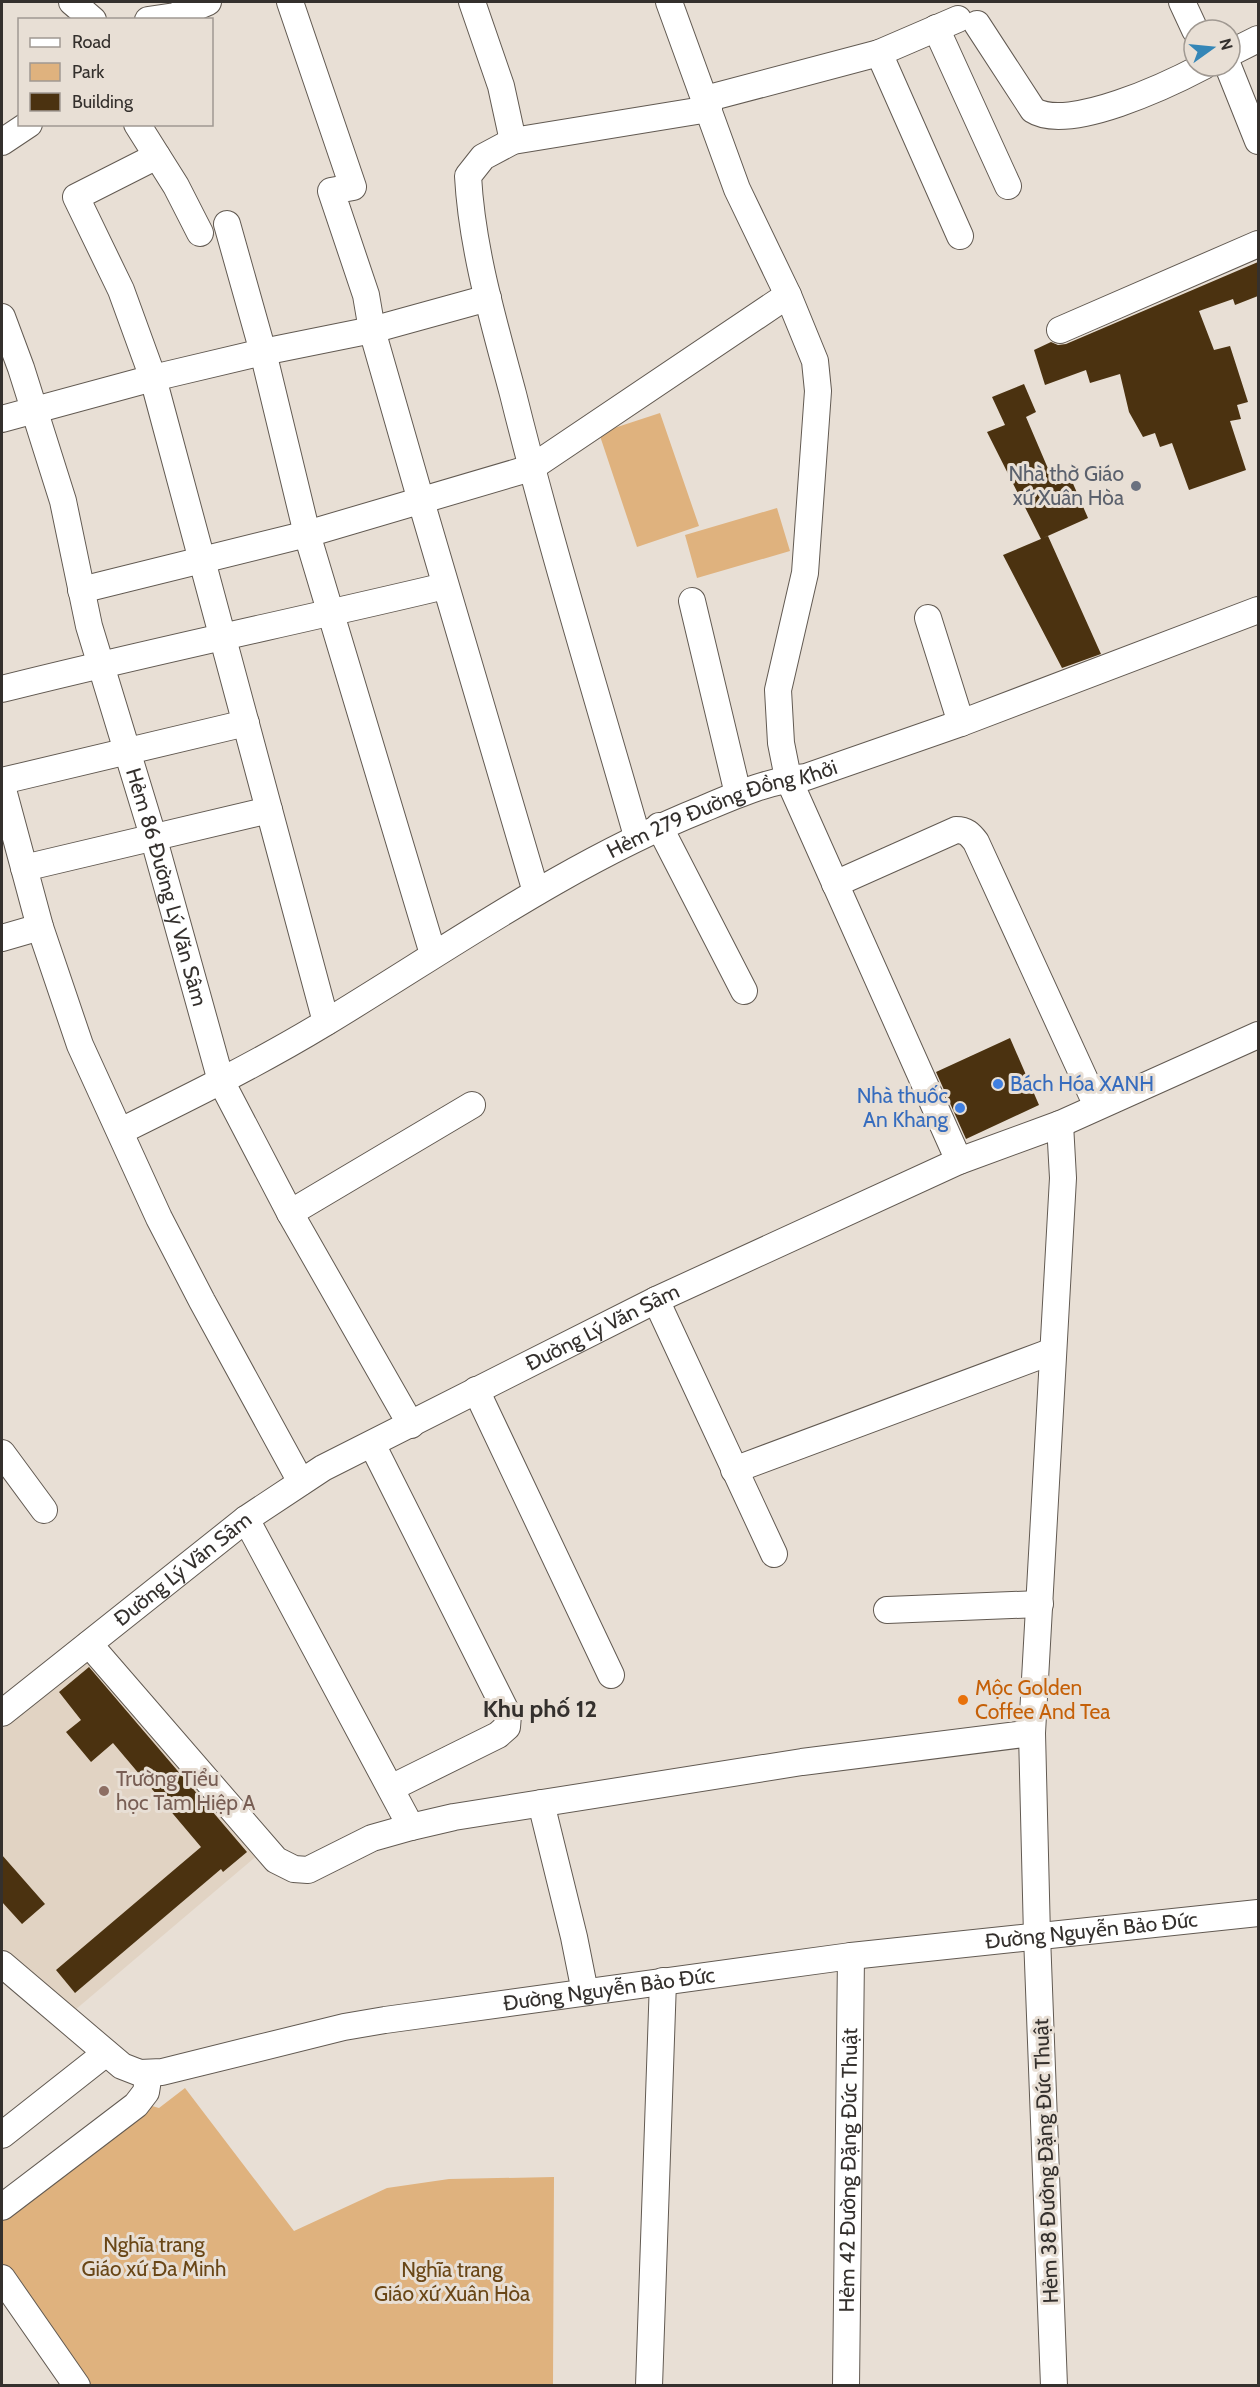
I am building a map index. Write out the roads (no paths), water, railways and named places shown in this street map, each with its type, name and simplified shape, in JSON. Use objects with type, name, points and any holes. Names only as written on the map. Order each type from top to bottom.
[{"type":"street","points":[[72,2],[91,18]]},
{"type":"street","points":[[162,18],[175,16],[208,2]]},
{"type":"street","points":[[290,2],[352,187],[330,191],[366,295],[372,330],[445,585],[537,892]]},
{"type":"street","points":[[472,2],[501,86],[513,141]]},
{"type":"street","points":[[669,2],[737,189],[788,295],[815,361],[818,391],[805,573],[778,690],[781,743],[788,778],[959,1161]]},
{"type":"street","points":[[1182,2],[1189,18]]},
{"type":"street","points":[[744,991],[648,831],[531,468],[488,298],[470,213],[468,177],[483,157],[513,141],[707,104],[879,52],[957,23]]},
{"type":"street","points":[[957,23],[1041,115],[1051,117],[1099,109],[1136,98],[1183,78]]},
{"type":"street","points":[[957,23],[1008,186]]},
{"type":"street","points":[[1242,47],[1258,39]]},
{"type":"street","points":[[879,52],[960,236]]},
{"type":"street","points":[[1233,78],[1258,141]]},
{"type":"street","points":[[2,142],[26,126]]},
{"type":"street","points":[[138,126],[176,186],[200,233]]},
{"type":"street","points":[[156,156],[76,197],[121,290],[153,378],[326,1022]]},
{"type":"street","points":[[227,224],[263,352],[307,534],[433,954]]},
{"type":"street","points":[[1060,330],[1258,244]]},
{"type":"street","points":[[81,590],[307,534],[531,468],[788,295]]},
{"type":"street","points":[[2,419],[153,378],[263,352],[372,330],[488,298]]},
{"type":"street","name":"Hẻm 86 Đường Lý Văn Sâm","points":[[2,317],[63,501],[89,626],[153,836],[221,1081],[290,1213],[411,1425]]},
{"type":"street","points":[[2,689],[100,664],[332,613],[445,585]]},
{"type":"street","points":[[692,601],[738,795]]},
{"type":"street","name":"Hẻm 279 Đường Đồng Khởi","points":[[120,1131],[221,1081],[326,1022],[537,892],[648,831],[738,795],[788,778],[806,777],[961,723],[1258,610]]},
{"type":"street","points":[[928,618],[961,723]]},
{"type":"street","points":[[246,723],[2,784],[40,927],[80,1045],[164,1228],[302,1482]]},
{"type":"street","points":[[24,868],[269,810]]},
{"type":"street","points":[[835,884],[956,830],[963,830],[971,835],[1097,1106]]},
{"type":"street","points":[[2,938],[40,927]]},
{"type":"street","name":"Đường Lý Văn Sâm","points":[[3,1708],[246,1519],[302,1482],[372,1444],[656,1300],[959,1161],[1060,1124],[1258,1035]]},
{"type":"street","points":[[290,1213],[472,1105]]},
{"type":"street","name":"Hẻm 38 Đường Đặng Đức Thuật","points":[[1054,2385],[1037,1936],[1032,1733],[1064,1178],[1060,1124]]},
{"type":"street","points":[[656,1300],[774,1554]]},
{"type":"street","points":[[734,1470],[1053,1351]]},
{"type":"street","points":[[476,1390],[611,1675]]},
{"type":"street","points":[[372,1444],[507,1715],[507,1727],[498,1735],[391,1788]]},
{"type":"street","points":[[2,1453],[44,1510]]},
{"type":"street","points":[[246,1519],[411,1827]]},
{"type":"street","points":[[887,1610],[1040,1605]]},
{"type":"street","points":[[88,1644],[276,1860],[294,1869],[308,1870],[372,1838],[454,1817],[802,1762],[1032,1733]]},
{"type":"street","points":[[541,1803],[585,1992]]},
{"type":"street","name":"Đường Nguyễn Bảo Đức","points":[[2,1964],[130,2071],[150,2073],[345,2026],[851,1956],[1258,1913]]},
{"type":"street","name":"Hẻm 42 Đường Đặng Đức Thuật","points":[[846,2385],[851,1956]]},
{"type":"street","points":[[649,2385],[663,1981]]},
{"type":"street","points":[[2,2134],[106,2053]]},
{"type":"street","points":[[2,2207],[136,2105],[146,2091],[150,2073]]},
{"type":"street","points":[[6,2294],[77,2385]]},
{"type":"place","name":"Nhà thờ Giáo xứ Xuân Hòa","points":[[1136,486]]},
{"type":"place","name":"Bách Hóa XANH","points":[[998,1084]]},
{"type":"place","name":"Nhà thuốc An Khang","points":[[960,1108]]},
{"type":"place","name":"Mộc Golden Coffee And Tea","points":[[963,1700]]},
{"type":"place","name":"Trường Tiểu học Tam Hiệp A","points":[[104,1791]]},
{"type":"district","name":"Khu phố 12","points":[[540,1709]]},
{"type":"park label","name":"Nghĩa trang Giáo xứ Đa Minh","points":[[154,2257]]},
{"type":"park label","name":"Nghĩa trang Giáo xứ Xuân Hòa","points":[[452,2282]]}]
